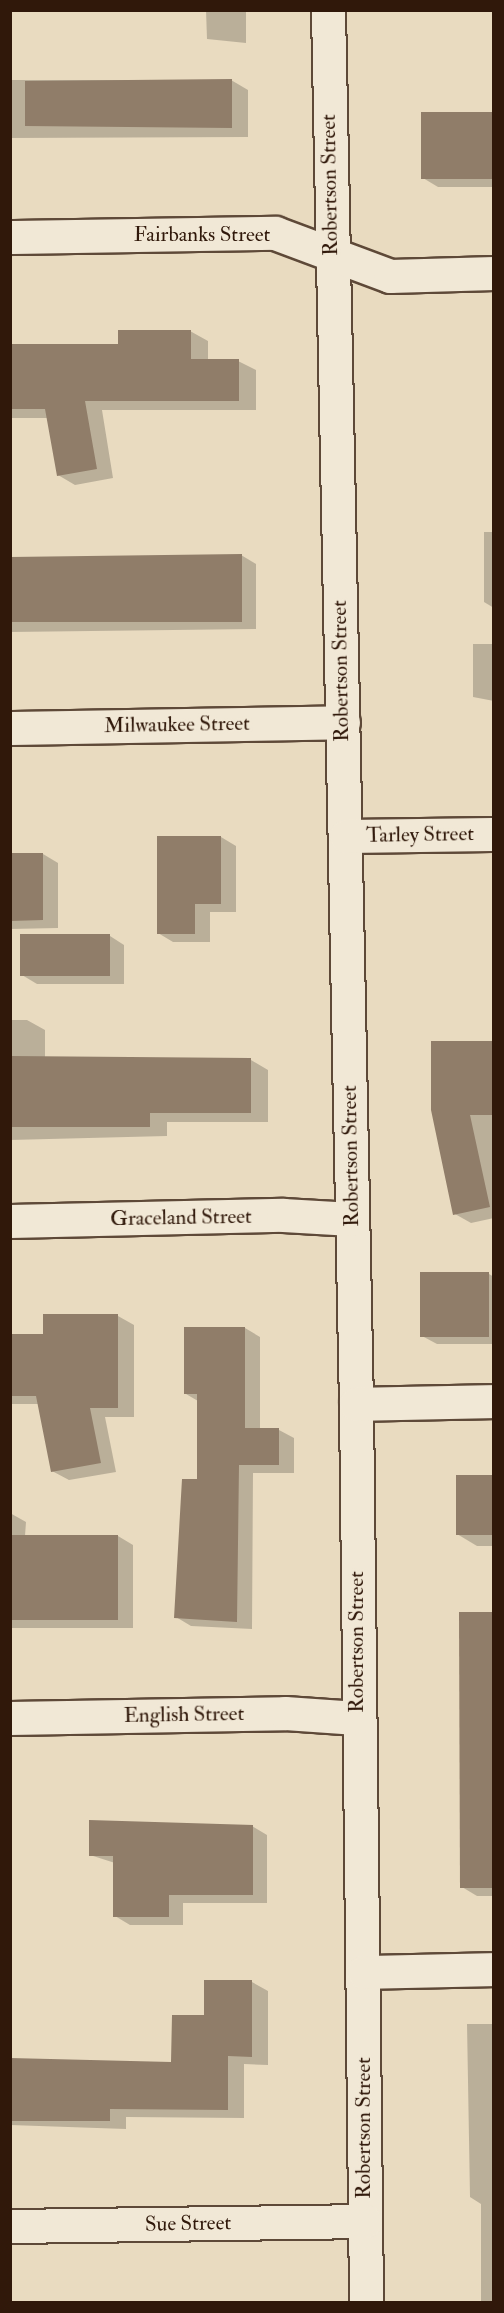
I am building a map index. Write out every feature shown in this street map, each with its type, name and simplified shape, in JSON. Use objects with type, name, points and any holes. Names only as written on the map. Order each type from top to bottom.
[{"type":"street","name":"Robertson Street","points":[[328,10],[331,257],[346,836],[356,1404],[357,1719],[364,1972],[366,2302]]},
{"type":"street","name":"Fairbanks Street","points":[[10,237],[275,233],[331,257],[390,276],[494,273]]},
{"type":"street","name":"Milwaukee Street","points":[[10,728],[343,722]]},
{"type":"street","name":"Tarley Street","points":[[346,836],[494,834]]},
{"type":"street","name":"Graceland Street","points":[[10,1221],[283,1215],[352,1219]]},
{"type":"street","points":[[356,1404],[494,1401]]},
{"type":"street","name":"English Street","points":[[10,1718],[285,1713],[357,1719]]},
{"type":"street","points":[[364,1972],[494,1969]]},
{"type":"street","name":"Sue Street","points":[[10,2226],[365,2221]]},
{"type":"building","points":[[232,79],[232,128],[25,126],[25,81]]},
{"type":"building","points":[[421,112],[494,112],[494,179],[421,179]]},
{"type":"building","points":[[118,330],[191,330],[191,359],[239,359],[239,401],[85,401],[97,469],[57,476],[45,409],[10,409],[10,344],[118,344]]},
{"type":"building","points":[[242,554],[242,622],[10,622],[10,557]]},
{"type":"building","points":[[157,836],[221,836],[221,904],[195,904],[195,934],[157,934]]},
{"type":"building","points":[[10,853],[43,853],[43,920],[10,921]]},
{"type":"building","points":[[20,934],[110,934],[110,976],[20,976]]},
{"type":"building","points":[[431,1041],[494,1041],[494,1115],[470,1115],[490,1207],[453,1215],[431,1110]]},
{"type":"building","points":[[10,1056],[251,1058],[251,1113],[150,1113],[150,1127],[10,1127]]},
{"type":"building","points":[[420,1272],[489,1272],[489,1337],[420,1337]]},
{"type":"building","points":[[43,1314],[118,1314],[118,1408],[90,1408],[101,1463],[51,1472],[36,1396],[10,1396],[10,1334],[43,1334]]},
{"type":"building","points":[[184,1327],[245,1327],[245,1428],[279,1428],[279,1465],[239,1465],[237,1622],[174,1618],[182,1479],[197,1479],[197,1394],[184,1394]]},
{"type":"building","points":[[456,1475],[494,1475],[494,1535],[456,1535]]},
{"type":"building","points":[[10,1535],[118,1535],[118,1620],[10,1620]]},
{"type":"building","points":[[459,1612],[494,1612],[494,1888],[460,1888]]},
{"type":"building","points":[[89,1820],[253,1825],[253,1895],[169,1895],[169,1917],[113,1917],[113,1856],[89,1856]]},
{"type":"building","points":[[204,1980],[252,1980],[252,2057],[228,2056],[228,2110],[110,2109],[110,2121],[10,2121],[10,2058],[171,2062],[172,2015],[204,2015]]}]
